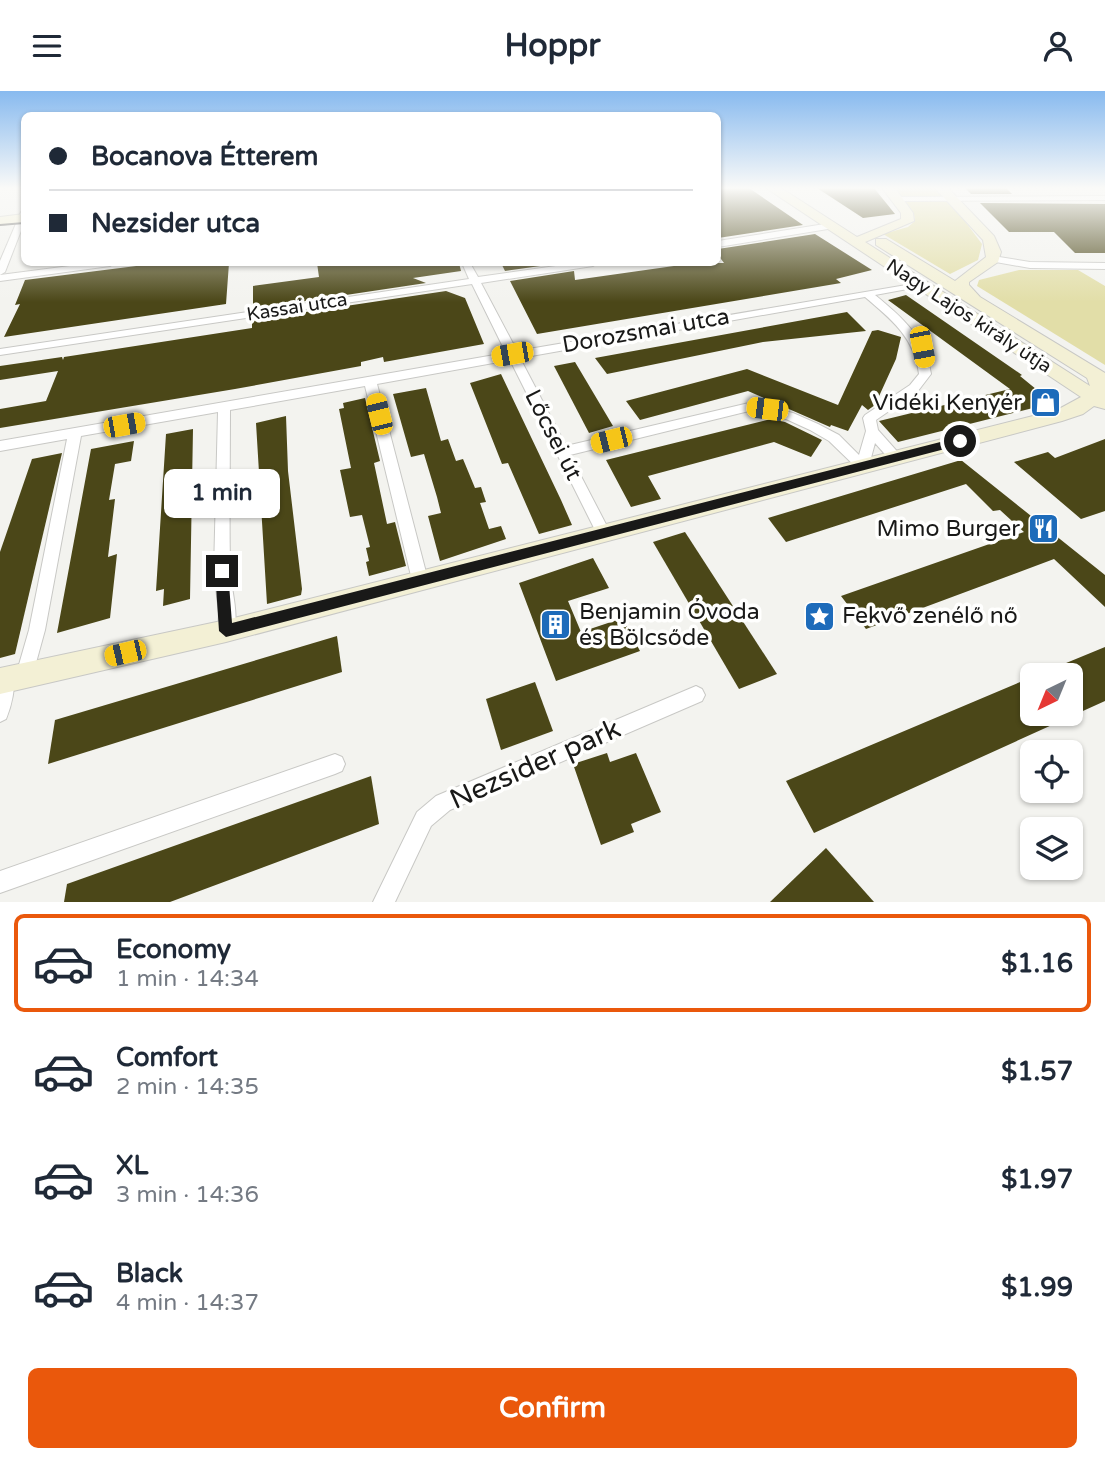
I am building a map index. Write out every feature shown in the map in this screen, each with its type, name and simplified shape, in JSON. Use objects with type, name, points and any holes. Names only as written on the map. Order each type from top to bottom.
[{"type":"street","points":[[0,272],[20,226]]},
{"type":"street","name":"Nagy Lajos király útja","points":[[831,226],[867,235],[920,283],[1101,401]]},
{"type":"street","points":[[721,244],[831,226]]},
{"type":"street","name":"Nagy Lajos király útja","points":[[853,226],[1098,377]]},
{"type":"street","points":[[867,235],[893,226]]},
{"type":"street","points":[[976,226],[989,239],[994,255]]},
{"type":"street","points":[[994,255],[1019,263],[1105,266]]},
{"type":"street","points":[[975,299],[962,286],[962,280],[994,255]]},
{"type":"street","points":[[0,278],[88,266]]},
{"type":"street","name":"Lőcsei út","points":[[468,266],[603,532]]},
{"type":"street","name":"Kassai utca","points":[[0,352],[572,266]]},
{"type":"street","points":[[1092,266],[1105,279]]},
{"type":"street","name":"Dorozsmai utca","points":[[0,446],[920,283]]},
{"type":"street","points":[[863,466],[872,432],[869,418],[914,388],[925,374],[922,347],[912,334],[867,293]]},
{"type":"street","points":[[1098,377],[1105,415]]},
{"type":"street","points":[[370,380],[420,580]]},
{"type":"street","points":[[10,678],[226,631],[1062,415],[1101,401]]},
{"type":"street","points":[[224,407],[222,571],[226,631]]},
{"type":"street","points":[[562,452],[749,407],[789,416],[814,427],[834,438],[863,466]]},
{"type":"street","points":[[872,432],[895,458]]},
{"type":"street","points":[[0,713],[10,678],[37,630],[75,433]]},
{"type":"street","name":"Nezsider park","points":[[384,902],[424,819],[443,803],[695,695]]},
{"type":"street","points":[[0,881],[335,764]]},
{"type":"shaded area","points":[[968,226],[982,244],[978,260],[950,274],[883,234],[908,227]]},
{"type":"shaded area","points":[[1019,270],[1078,270],[1105,286],[1105,365],[977,286],[979,280]]},
{"type":"building","points":[[721,226],[797,226],[721,238]]},
{"type":"building","points":[[1003,226],[1105,226],[1105,253],[1075,253],[1054,232],[1009,232]]},
{"type":"building","points":[[815,234],[872,270],[836,279],[841,283],[537,334],[510,281],[574,271],[575,280],[674,266],[721,266],[721,263],[724,263],[721,259],[721,249]]},
{"type":"building","points":[[136,266],[229,266],[226,304],[4,337],[20,304],[15,305],[25,280]]},
{"type":"building","points":[[317,266],[460,266],[461,271],[413,278],[426,283],[253,309],[253,286],[319,277]]},
{"type":"building","points":[[502,266],[541,266],[505,271]]},
{"type":"building","points":[[446,291],[465,298],[484,344],[384,362],[383,357],[361,362],[361,366],[0,428],[0,409],[46,401],[58,371],[0,380],[0,366],[62,357],[63,360],[64,357],[252,328],[252,320]]},
{"type":"building","points":[[906,295],[1022,375],[1020,376],[1053,403],[898,442],[879,421],[1010,389],[888,300]]},
{"type":"building","points":[[847,312],[866,331],[763,342],[607,374],[595,358]]},
{"type":"building","points":[[878,330],[901,337],[896,359],[875,405],[868,410],[862,405],[848,431],[831,425],[830,427],[748,391],[640,420],[626,401],[747,369],[838,405],[872,331]]},
{"type":"building","points":[[575,362],[613,426],[589,433],[554,366]]},
{"type":"building","points":[[501,374],[572,525],[539,534],[508,463],[502,464],[470,383]]},
{"type":"building","points":[[426,388],[441,441],[448,439],[456,461],[463,459],[475,488],[481,487],[486,502],[480,503],[489,529],[501,526],[506,539],[440,561],[428,516],[441,513],[437,497],[424,454],[411,457],[393,394]]},
{"type":"building","points":[[365,398],[380,461],[374,463],[387,524],[395,522],[406,566],[369,576],[366,548],[370,547],[362,515],[350,517],[340,470],[351,468],[339,409],[344,408],[343,403]]},
{"type":"building","points":[[286,416],[288,471],[302,589],[301,595],[267,604],[256,423]]},
{"type":"building","points":[[771,419],[785,422],[822,440],[811,457],[774,442],[648,476],[661,499],[631,507],[606,460]]},
{"type":"building","points":[[193,429],[190,599],[163,606],[164,589],[156,591],[166,434]]},
{"type":"building","points":[[1105,439],[1105,511],[1081,519],[1014,462],[1048,452],[1055,458]]},
{"type":"building","points":[[134,441],[131,461],[115,464],[109,500],[115,499],[108,557],[117,554],[110,618],[57,633],[91,449]]},
{"type":"building","points":[[62,453],[15,654],[0,658],[0,552],[32,459]]},
{"type":"building","points":[[961,460],[1105,575],[1105,607],[1054,559],[866,629],[841,596],[1024,532],[1000,510],[993,511],[966,484],[786,542],[768,518]]},
{"type":"building","points":[[685,532],[777,674],[739,689],[653,542]]},
{"type":"building","name":"Benjamin Óvoda és Bölcsőde","points":[[593,558],[609,588],[568,601],[581,632],[623,618],[640,651],[556,681],[519,583]]},
{"type":"building","points":[[337,636],[342,672],[48,764],[55,720]]},
{"type":"building","points":[[1105,647],[1105,701],[1083,711],[1083,663],[1066,663]]},
{"type":"building","points":[[535,682],[553,731],[501,750],[486,699]]},
{"type":"building","points":[[1020,682],[1020,726],[1050,726],[814,833],[786,781]]},
{"type":"building","points":[[607,753],[610,762],[636,753],[661,812],[631,824],[634,832],[601,845],[573,764]]},
{"type":"building","points":[[371,776],[379,824],[170,902],[64,902],[67,884]]},
{"type":"building","points":[[826,848],[874,902],[770,902]]},
{"type":"place","name":"Vidéki Kenyér","points":[[1045,403]]},
{"type":"place","name":"Mimo Burger","points":[[1043,529]]},
{"type":"place","name":"Fekvő zenélő nő","points":[[819,616]]},
{"type":"place","name":"Benjamin Óvoda és Bölcsőde","points":[[556,625]]},
{"type":"route","points":[[222,571],[227,613],[226,631],[960,441]]}]
